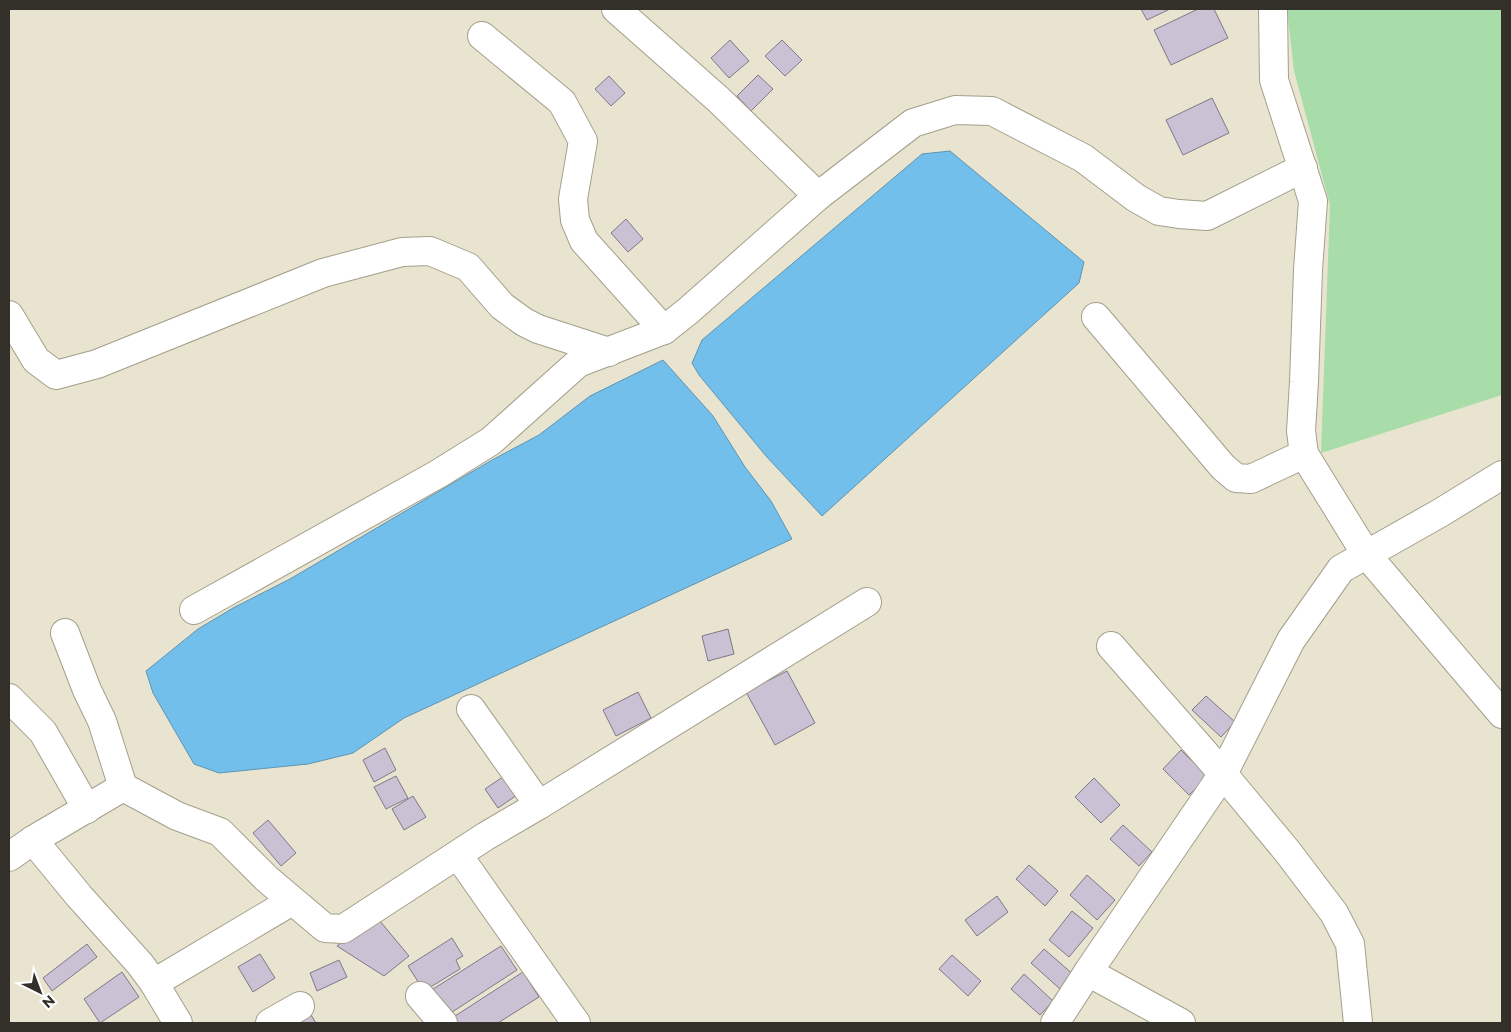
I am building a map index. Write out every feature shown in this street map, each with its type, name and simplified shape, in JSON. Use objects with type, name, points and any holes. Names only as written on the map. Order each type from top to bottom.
[{"type":"street","points":[[616,9],[719,100],[818,196]]},
{"type":"street","points":[[1273,9],[1274,80],[1304,168],[1313,201],[1301,431],[1304,454],[1366,554],[1502,714]]},
{"type":"street","points":[[482,36],[562,102],[583,141],[573,199],[575,220],[584,241],[664,330]]},
{"type":"street","points":[[194,610],[438,474],[491,441],[578,363],[664,330],[818,196],[913,123],[955,110],[992,111],[1083,158],[1136,198],[1159,211],[1207,216],[1304,168]]},
{"type":"street","points":[[9,315],[36,360],[56,375],[97,364],[323,273],[402,252],[430,251],[468,268],[502,306],[524,322],[538,329],[609,352]]},
{"type":"street","points":[[1096,317],[1223,467],[1236,478],[1251,479],[1304,454]]},
{"type":"street","points":[[1055,1023],[1223,774],[1291,640],[1341,569],[1440,513],[1502,475]]},
{"type":"street","points":[[65,634],[87,690],[102,721],[123,787],[177,816],[220,832],[267,879],[325,928],[343,929],[486,836],[867,602]]},
{"type":"street","points":[[1110,646],[1223,774],[1334,913],[1350,944],[1358,1023]]},
{"type":"street","points":[[9,698],[43,732],[87,809]]},
{"type":"street","points":[[471,709],[539,805]]},
{"type":"street","points":[[9,857],[33,840],[123,787]]},
{"type":"street","points":[[33,840],[79,896],[140,964],[178,1023]]},
{"type":"street","points":[[458,855],[576,1023]]},
{"type":"street","points":[[154,983],[292,901]]},
{"type":"street","points":[[1088,972],[1181,1023]]},
{"type":"street","points":[[420,996],[443,1023]]},
{"type":"street","points":[[270,1023],[300,1006]]},
{"type":"green space","points":[[1287,9],[1502,9],[1502,395],[1321,453],[1330,205],[1294,71]]},
{"type":"water","points":[[950,151],[1084,262],[1079,283],[822,516],[766,456],[699,375],[692,363],[702,340],[922,154]]},
{"type":"water","points":[[663,360],[713,416],[745,467],[771,501],[792,539],[404,718],[353,753],[308,764],[219,773],[194,764],[153,693],[146,671],[198,629],[233,608],[290,579],[492,460],[539,435],[590,396]]},
{"type":"building","points":[[1141,9],[1170,9],[1147,20]]},
{"type":"building","points":[[1198,9],[1214,9],[1228,38],[1171,65],[1154,30]]},
{"type":"building","points":[[730,40],[749,61],[729,78],[711,58]]},
{"type":"building","points":[[782,40],[802,60],[785,76],[765,56]]},
{"type":"building","points":[[758,75],[773,89],[751,111],[737,96]]},
{"type":"building","points":[[609,76],[625,93],[611,106],[595,89]]},
{"type":"building","points":[[1212,98],[1229,133],[1183,155],[1166,120]]},
{"type":"building","points":[[626,219],[643,239],[628,252],[611,233]]},
{"type":"building","points":[[728,629],[734,654],[708,661],[702,636]]},
{"type":"building","points":[[787,671],[815,723],[775,745],[746,692]]},
{"type":"building","points":[[638,692],[651,718],[616,736],[603,710]]},
{"type":"building","points":[[1206,696],[1235,722],[1221,737],[1192,710]]},
{"type":"building","points":[[385,748],[396,770],[374,782],[363,760]]},
{"type":"building","points":[[1181,750],[1208,777],[1189,795],[1163,769]]},
{"type":"building","points":[[507,774],[520,793],[498,808],[485,789]]},
{"type":"building","points":[[396,776],[408,798],[386,809],[374,787]]},
{"type":"building","points":[[1094,778],[1120,805],[1101,823],[1075,797]]},
{"type":"building","points":[[413,796],[426,817],[404,830],[392,809]]},
{"type":"building","points":[[268,820],[296,853],[281,866],[253,833]]},
{"type":"building","points":[[1123,825],[1152,852],[1139,866],[1110,839]]},
{"type":"building","points":[[1029,865],[1058,891],[1045,906],[1016,879]]},
{"type":"building","points":[[1087,875],[1115,900],[1097,920],[1070,895]]},
{"type":"building","points":[[997,896],[1008,912],[977,936],[965,920]]},
{"type":"building","points":[[1072,911],[1093,928],[1069,957],[1049,940]]},
{"type":"building","points":[[375,915],[409,956],[384,976],[337,946]]},
{"type":"building","points":[[452,938],[463,956],[456,960],[460,969],[424,991],[408,966]]},
{"type":"building","points":[[87,944],[97,957],[52,991],[43,978]]},
{"type":"building","points":[[501,946],[517,970],[446,1016],[430,991]]},
{"type":"building","points":[[1044,949],[1074,975],[1060,989],[1031,963]]},
{"type":"building","points":[[260,954],[275,978],[253,992],[238,967]]},
{"type":"building","points":[[952,955],[981,981],[968,996],[939,969]]},
{"type":"building","points":[[339,960],[347,977],[317,991],[310,973]]},
{"type":"building","points":[[122,972],[139,997],[100,1023],[84,999]]},
{"type":"building","points":[[523,972],[539,997],[498,1023],[456,1023],[452,1018]]},
{"type":"building","points":[[1024,974],[1053,1001],[1040,1015],[1011,989]]},
{"type":"building","points":[[311,1015],[316,1023],[297,1023]]}]
